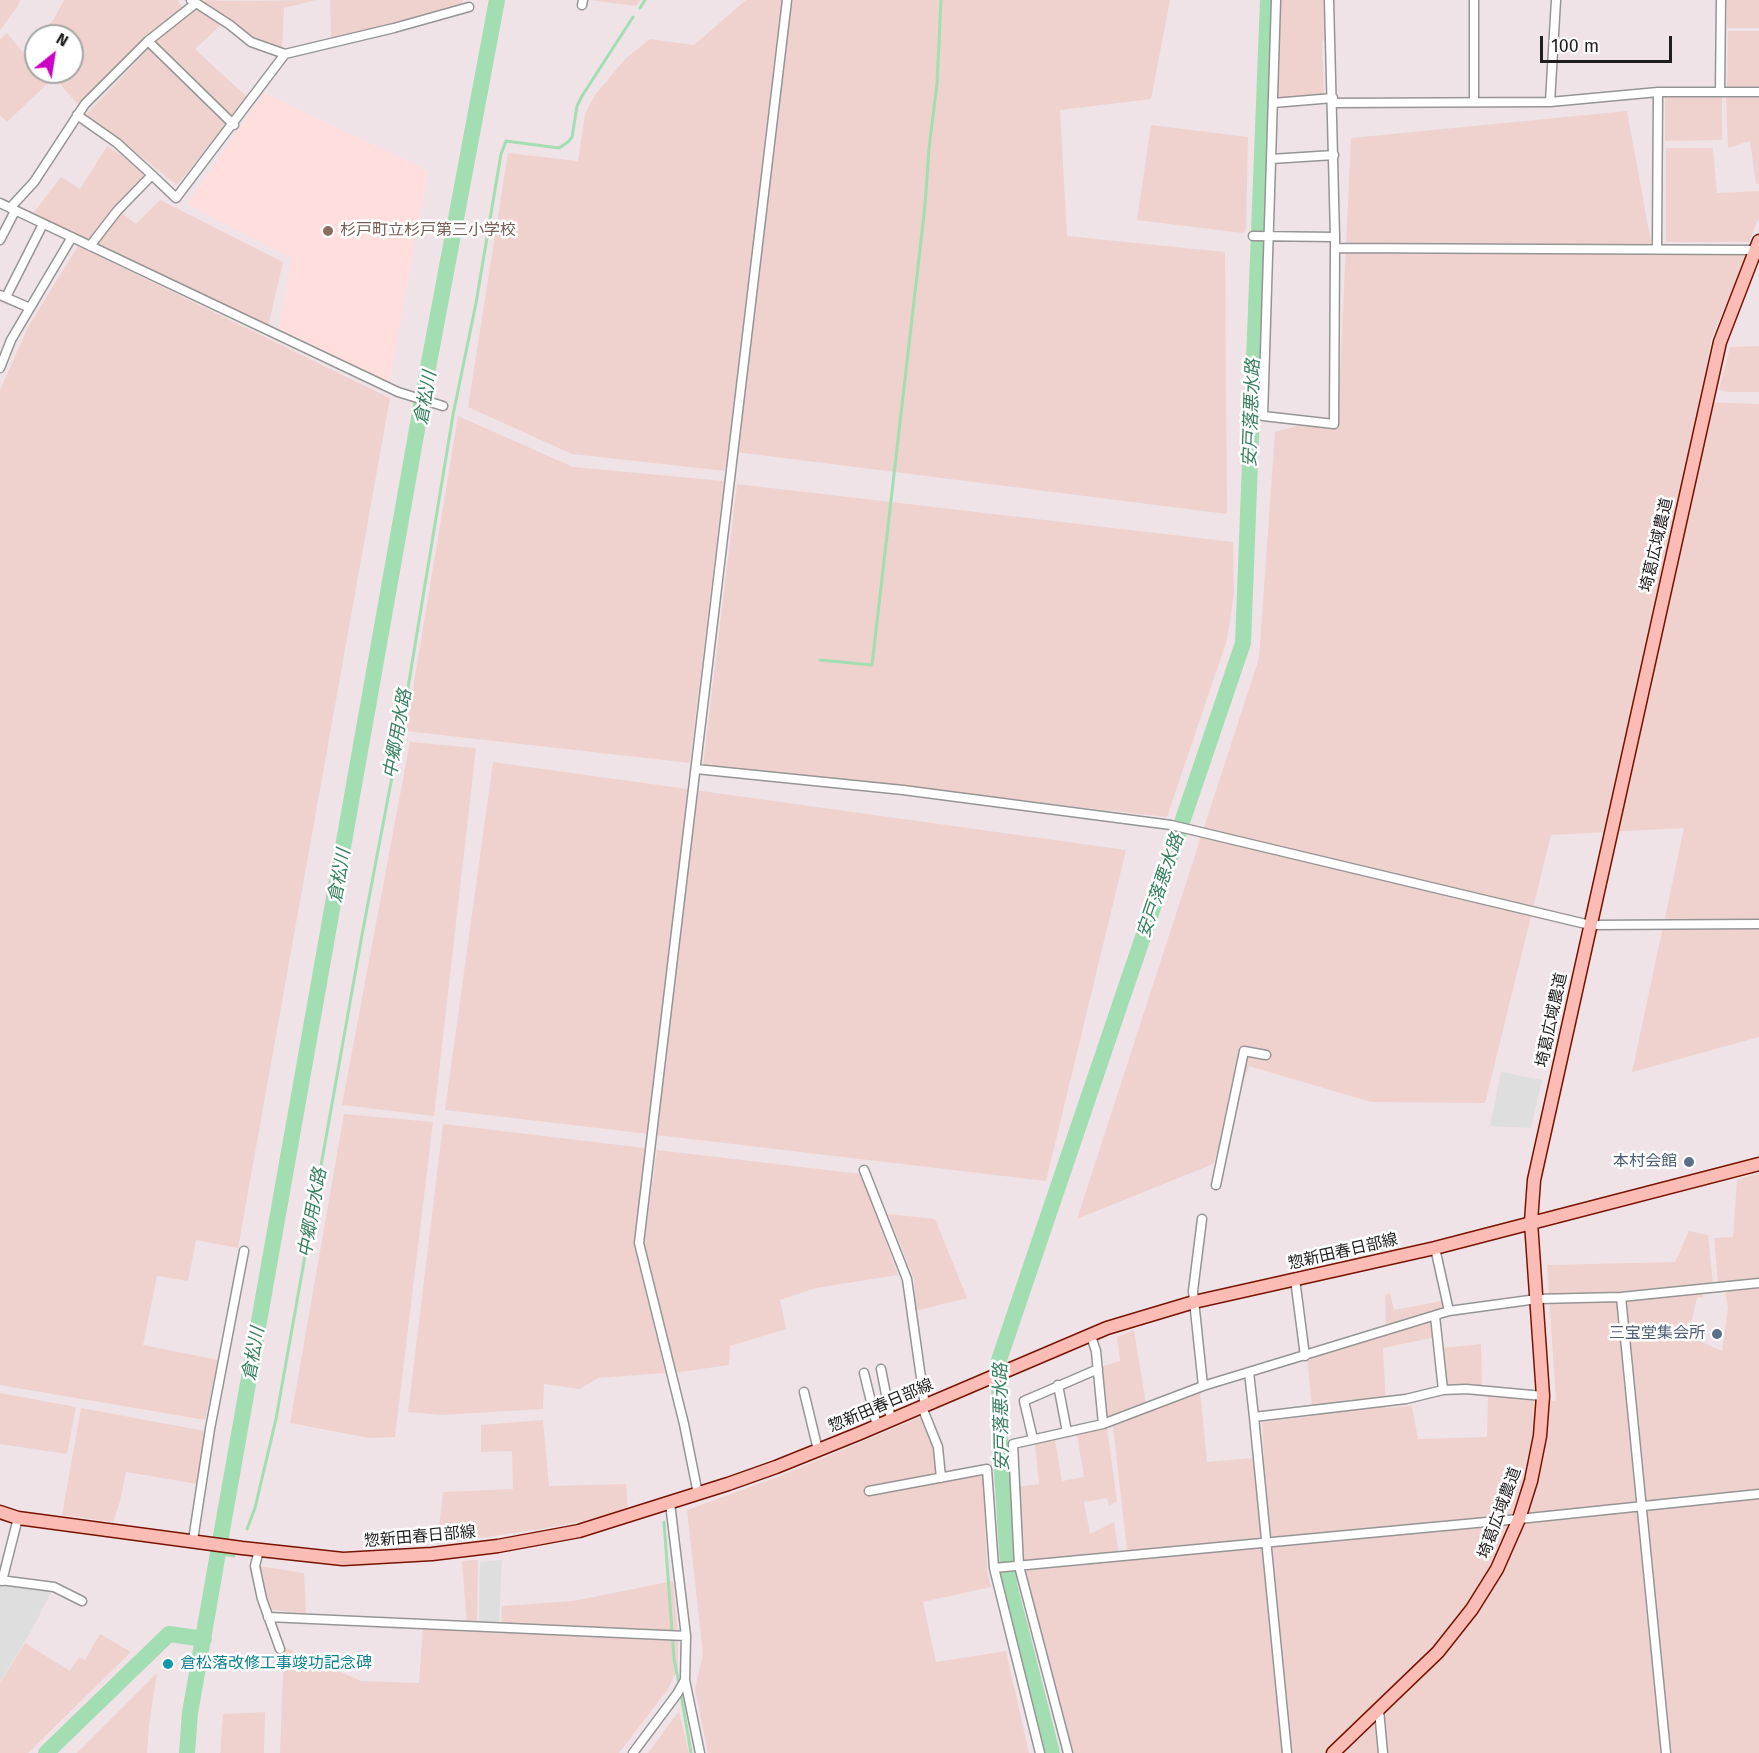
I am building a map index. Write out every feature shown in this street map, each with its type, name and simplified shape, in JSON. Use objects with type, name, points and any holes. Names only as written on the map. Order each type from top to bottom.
[{"type":"main road","name":"埼葛広域農道","points":[[1333,1753],[1438,1652],[1472,1610],[1497,1569],[1519,1519],[1531,1481],[1540,1436],[1543,1396],[1531,1222],[1534,1180],[1720,342],[1758,246]]},
{"type":"main road","name":"惣新田春日部線","points":[[0,1512],[18,1518],[343,1559],[432,1554],[498,1546],[579,1531],[698,1494],[818,1450],[1107,1328],[1194,1302],[1435,1248],[1759,1164]]},
{"type":"street","points":[[698,1494],[684,1424],[639,1243],[787,0]]},
{"type":"street","points":[[1276,0],[1263,416],[1334,424],[1335,237],[1329,0]]},
{"type":"street","points":[[1474,0],[1474,101]]},
{"type":"street","points":[[1550,102],[1556,0]]},
{"type":"street","points":[[1720,92],[1721,0]]},
{"type":"street","points":[[0,240],[13,209],[34,182],[85,104],[148,41],[193,2],[230,25],[251,42],[285,54],[469,7]]},
{"type":"street","points":[[148,41],[234,124]]},
{"type":"street","points":[[77,115],[126,150],[176,198],[285,54]]},
{"type":"street","points":[[1273,103],[1550,102],[1658,92],[1759,92]]},
{"type":"street","points":[[1657,248],[1658,92]]},
{"type":"street","points":[[1271,159],[1334,155]]},
{"type":"street","points":[[90,246],[117,211],[152,175]]},
{"type":"street","points":[[0,203],[405,396],[443,406]]},
{"type":"street","points":[[30,308],[3,296],[43,224]]},
{"type":"street","points":[[1253,236],[1335,237]]},
{"type":"street","points":[[0,368],[11,340],[72,237]]},
{"type":"street","points":[[1335,248],[1758,246]]},
{"type":"street","points":[[696,769],[903,790],[1171,825],[1590,925],[1759,924]]},
{"type":"street","points":[[1216,1185],[1244,1051],[1266,1055]]},
{"type":"street","points":[[864,1170],[907,1279],[923,1407],[938,1447],[941,1478]]},
{"type":"street","points":[[1202,1219],[1193,1291],[1203,1386]]},
{"type":"street","points":[[1435,1248],[1449,1311]]},
{"type":"street","points":[[193,1540],[210,1429],[244,1251]]},
{"type":"street","points":[[1294,1279],[1305,1356]]},
{"type":"street","points":[[1068,1753],[1019,1566],[1013,1444],[1103,1425],[1203,1386],[1449,1311],[1537,1299],[1621,1297],[1759,1283]]},
{"type":"street","points":[[1621,1297],[1666,1753]]},
{"type":"street","points":[[1435,1316],[1443,1390]]},
{"type":"street","points":[[1091,1336],[1096,1351],[1103,1425]]},
{"type":"street","points":[[880,1369],[891,1420]]},
{"type":"street","points":[[1033,1439],[1024,1401],[1098,1369]]},
{"type":"street","points":[[1249,1372],[1287,1753]]},
{"type":"street","points":[[864,1373],[876,1426]]},
{"type":"street","points":[[1058,1385],[1067,1432]]},
{"type":"street","points":[[1254,1417],[1406,1399],[1443,1390],[1466,1389],[1543,1396]]},
{"type":"street","points":[[804,1392],[818,1450]]},
{"type":"street","points":[[869,1491],[987,1469],[994,1568],[1040,1753]]},
{"type":"street","points":[[994,1568],[1266,1544],[1759,1494]]},
{"type":"street","points":[[670,1503],[686,1636],[685,1680],[700,1753]]},
{"type":"street","points":[[18,1518],[1,1581],[54,1587],[82,1601]]},
{"type":"street","points":[[259,1550],[255,1566],[262,1599],[280,1649]]},
{"type":"street","points":[[268,1617],[686,1636]]},
{"type":"street","points":[[633,1753],[685,1680]]},
{"type":"street","points":[[1379,1710],[1383,1753]]},
{"type":"shaded area","points":[[0,0],[20,0],[0,30]]},
{"type":"shaded area","points":[[64,0],[178,0],[182,7],[129,55],[79,106],[60,84],[84,84],[84,24],[50,24]]},
{"type":"shaded area","points":[[205,0],[316,0],[284,8],[282,50],[254,42],[202,3]]},
{"type":"shaded area","points":[[330,0],[463,0],[462,4],[331,40]]},
{"type":"shaded area","points":[[589,0],[640,0],[636,6]]},
{"type":"shaded area","points":[[746,0],[1170,0],[1151,99],[1060,110],[1067,236],[1225,252],[1227,514],[728,451],[725,471],[572,454],[468,407],[508,153],[578,161],[585,114],[595,95],[626,58],[650,39],[694,45]]},
{"type":"shaded area","points":[[1279,0],[1325,0],[1327,40],[1322,41],[1324,96],[1277,100]]},
{"type":"shaded area","points":[[1727,0],[1759,0],[1759,28],[1727,28]]},
{"type":"shaded area","points":[[197,7],[223,23],[195,49],[248,98],[177,185],[129,147],[84,117],[159,38]]},
{"type":"shaded area","points":[[1728,31],[1759,31],[1759,89],[1727,89]]},
{"type":"shaded area","points":[[7,33],[24,54],[24,84],[47,84],[7,122],[0,115],[0,39]]},
{"type":"shaded area","name":"杉戸町立杉戸第三小学校","points":[[264,93],[428,171],[389,384],[278,331],[292,258],[187,204]]},
{"type":"shaded area","points":[[1726,95],[1759,96],[1759,184],[1756,184],[1750,141],[1728,148]]},
{"type":"shaded area","points":[[1665,96],[1722,96],[1722,140],[1665,141]]},
{"type":"shaded area","points":[[1627,111],[1653,253],[1747,254],[1711,340],[1701,402],[1759,404],[1759,1037],[1632,1072],[1684,828],[1551,835],[1485,1103],[1371,1102],[1249,1066],[1213,1164],[1077,1219],[1259,658],[1275,432],[1338,415],[1351,138]]},
{"type":"shaded area","points":[[1151,125],[1248,137],[1246,230],[1243,233],[1137,220]]},
{"type":"shaded area","points":[[107,146],[123,156],[146,177],[116,208],[136,224],[160,200],[283,262],[268,327],[95,242],[32,215],[61,177],[80,189]]},
{"type":"shaded area","points":[[1666,148],[1713,148],[1717,193],[1759,191],[1759,217],[1749,242],[1666,242]]},
{"type":"shaded area","points":[[78,246],[390,398],[238,1248],[196,1240],[188,1281],[157,1276],[143,1345],[218,1360],[205,1420],[0,1385],[0,390],[28,327]]},
{"type":"shaded area","points":[[1759,346],[1759,392],[1719,390],[1730,347]]},
{"type":"shaded area","points":[[458,416],[573,467],[724,481],[690,763],[406,731]]},
{"type":"shaded area","points":[[737,484],[1233,542],[1234,594],[1227,640],[1167,817],[703,765]]},
{"type":"shaded area","points":[[410,742],[476,748],[434,1116],[342,1105]]},
{"type":"shaded area","points":[[493,762],[1126,850],[1046,1181],[445,1110]]},
{"type":"shaded area","points":[[1501,1072],[1542,1080],[1531,1128],[1490,1126]]},
{"type":"shaded area","points":[[344,1114],[433,1122],[395,1437],[369,1438],[290,1423]]},
{"type":"shaded area","points":[[443,1124],[645,1148],[634,1244],[665,1373],[598,1378],[580,1389],[544,1384],[543,1409],[442,1415],[408,1412]]},
{"type":"shaded area","points":[[657,1150],[861,1174],[898,1275],[816,1288],[780,1300],[786,1329],[730,1346],[729,1365],[674,1373],[644,1243]]},
{"type":"shaded area","points":[[1759,1173],[1759,1753],[1072,1753],[1024,1571],[1128,1560],[1112,1417],[1107,1419],[1103,1366],[1120,1361],[1117,1337],[1134,1330],[1147,1411],[1200,1390],[1207,1462],[1264,1457],[1262,1422],[1313,1416],[1307,1358],[1386,1333],[1385,1295],[1390,1293],[1394,1310],[1442,1301],[1444,1310],[1438,1312],[1441,1348],[1481,1344],[1482,1386],[1445,1385],[1436,1337],[1383,1348],[1386,1408],[1412,1406],[1418,1439],[1487,1437],[1488,1396],[1556,1401],[1547,1265],[1675,1262],[1689,1231],[1708,1235],[1713,1284],[1704,1285],[1703,1297],[1697,1298],[1688,1336],[1722,1351],[1728,1308],[1724,1283],[1718,1283],[1714,1238],[1733,1237],[1737,1180]]},
{"type":"shaded area","points":[[888,1214],[935,1219],[967,1298],[915,1311],[914,1279]]},
{"type":"shaded area","points":[[0,1393],[76,1407],[67,1454],[0,1444]]},
{"type":"shaded area","points":[[81,1408],[205,1431],[197,1484],[126,1472],[113,1522],[62,1515]]},
{"type":"shaded area","points":[[923,1416],[935,1447],[939,1480],[983,1473],[987,1570],[991,1587],[923,1602],[936,1662],[1006,1651],[1029,1753],[708,1753],[695,1689],[703,1654],[687,1510],[775,1478]]},
{"type":"shaded area","points":[[543,1420],[549,1486],[626,1484],[628,1513],[541,1529],[437,1544],[443,1492],[513,1489],[512,1451],[481,1452],[481,1425]]},
{"type":"shaded area","points":[[1107,1428],[1117,1501],[1109,1506],[1107,1498],[1084,1502],[1090,1534],[1114,1522],[1119,1556],[1022,1564],[1016,1487],[1039,1484],[1035,1443],[1055,1440],[1062,1481],[1084,1477],[1077,1435]]},
{"type":"shaded area","points":[[478,1560],[477,1623],[501,1625],[502,1606],[573,1601],[673,1581],[678,1667],[668,1689],[619,1753],[280,1753],[284,1647],[361,1681],[419,1683],[423,1626],[467,1626],[462,1561]]},
{"type":"shaded area","points":[[502,1560],[499,1624],[479,1623],[480,1562]]},
{"type":"shaded area","points":[[259,1566],[304,1573],[306,1613],[270,1610]]},
{"type":"shaded area","points":[[0,1584],[52,1591],[0,1682]]},
{"type":"shaded area","points":[[100,1634],[131,1652],[28,1753],[0,1753],[0,1683],[25,1643],[70,1671],[79,1657],[85,1660]]},
{"type":"shaded area","points":[[157,1673],[147,1753],[77,1753]]},
{"type":"shaded area","points":[[679,1711],[689,1753],[648,1753]]},
{"type":"shaded area","points":[[265,1712],[264,1753],[220,1753],[223,1714]]},
{"type":"waterway","name":"倉松川","points":[[187,1753],[190,1713],[218,1553],[425,384],[497,0]]},
{"type":"waterway","name":"中郷用水路","points":[[640,8],[645,0]]},
{"type":"waterway","points":[[820,660],[872,665],[925,206],[937,84],[941,0]]},
{"type":"waterway","name":"安戸落悪水路","points":[[1052,1753],[1009,1584],[1000,1440],[999,1360],[1243,643],[1268,0]]},
{"type":"waterway","name":"中郷用水路","points":[[247,1529],[255,1508],[276,1419],[402,724],[453,415],[476,303],[501,154],[506,141],[559,148],[568,142],[572,137],[577,106],[582,96],[633,17]]},
{"type":"waterway","points":[[664,1522],[674,1659],[679,1684]]},
{"type":"waterway","points":[[218,1553],[234,1556]]},
{"type":"waterway","points":[[46,1753],[169,1634],[204,1639]]},
{"type":"waterway","points":[[681,1694],[691,1753]]},
{"type":"place","name":"杉戸町立杉戸第三小学校","points":[[328,231]]},
{"type":"place","name":"本村会館","points":[[1689,1162]]},
{"type":"place","name":"三宝堂集会所","points":[[1717,1334]]},
{"type":"place","name":"倉松落改修工事竣功記念碑","points":[[168,1664]]}]
